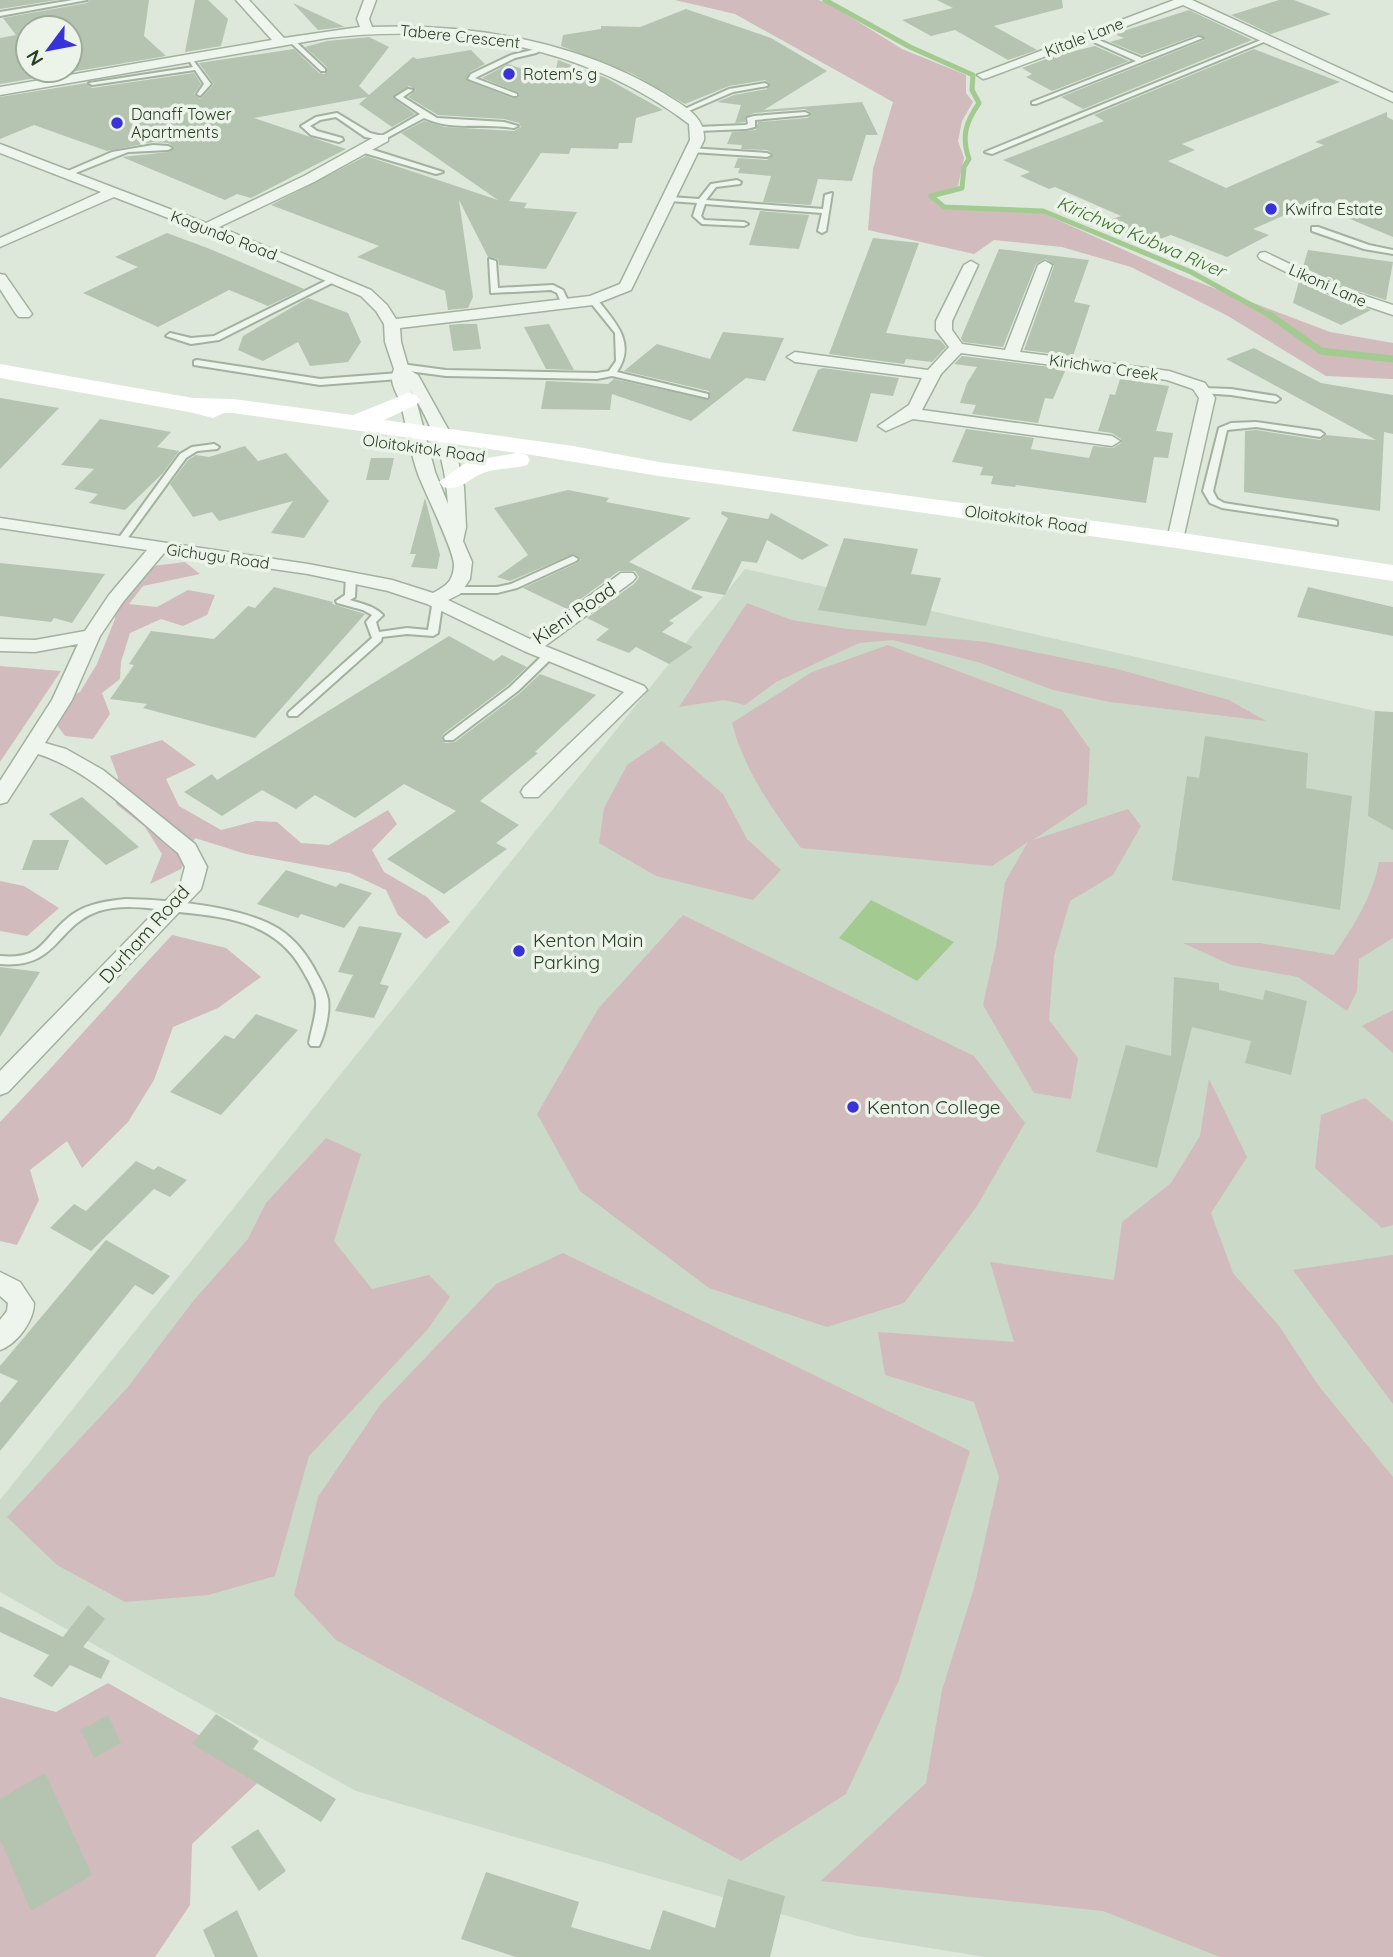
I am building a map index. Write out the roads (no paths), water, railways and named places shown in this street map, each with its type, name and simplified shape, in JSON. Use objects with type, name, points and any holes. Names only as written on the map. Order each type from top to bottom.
[{"type":"main road","name":"Oloitokitok Road","points":[[0,372],[192,405],[276,427],[417,439]]},
{"type":"main road","points":[[354,424],[408,400]]},
{"type":"main road","name":"Oloitokitok Road","points":[[192,405],[233,406],[354,424],[518,460],[659,469]]},
{"type":"main road","name":"Oloitokitok Road","points":[[447,444],[573,453],[659,469],[1176,540],[1393,573]]},
{"type":"main road","points":[[452,482],[477,466],[518,460]]},
{"type":"street","points":[[242,0],[286,41]]},
{"type":"street","points":[[367,29],[363,19],[369,0]]},
{"type":"street","points":[[1183,0],[1393,98]]},
{"type":"street","name":"Kitale Lane","points":[[984,75],[1183,0]]},
{"type":"street","name":"Tabere Crescent","points":[[0,91],[286,41],[367,29],[404,29],[511,39],[585,58],[620,73],[682,112],[695,122],[698,129]]},
{"type":"street","points":[[392,324],[566,305],[593,300],[626,287],[692,150],[698,129]]},
{"type":"street","points":[[204,229],[383,138]]},
{"type":"street","name":"Kagundo Road","points":[[0,148],[282,257],[366,293],[382,308],[392,324],[393,342],[417,439]]},
{"type":"street","points":[[0,243],[113,192]]},
{"type":"street","name":"Likoni Lane","points":[[1265,256],[1333,290],[1393,310]]},
{"type":"street","points":[[912,414],[941,363],[957,348],[944,330],[944,321],[971,265]]},
{"type":"street","points":[[1011,354],[1045,265]]},
{"type":"street","points":[[0,278],[24,314]]},
{"type":"street","name":"Kirichwa Creek","points":[[957,348],[1169,376],[1190,381],[1204,391]]},
{"type":"street","points":[[795,358],[933,375]]},
{"type":"street","name":"Kagundo Road","points":[[401,371],[410,375],[447,444]]},
{"type":"street","points":[[1176,540],[1206,398],[1204,391]]},
{"type":"street","points":[[886,426],[912,414],[1112,442]]},
{"type":"street","points":[[417,439],[426,472],[456,543],[464,571],[453,590],[434,600]]},
{"type":"street","points":[[447,444],[458,517],[456,543]]},
{"type":"street","name":"Gichugu Road","points":[[0,523],[351,577],[392,586],[434,600]]},
{"type":"street","points":[[0,797],[62,700],[91,636],[116,598],[159,548]]},
{"type":"street","name":"Kieni Road","points":[[434,600],[540,651],[627,577]]},
{"type":"street","points":[[0,645],[35,646],[91,636]]},
{"type":"street","points":[[531,792],[637,690],[540,651]]},
{"type":"street","name":"Durham Road","points":[[0,1086],[190,889],[195,867],[187,849],[96,775],[60,754],[33,746]]},
{"type":"street","points":[[0,1283],[18,1296],[22,1307],[20,1316],[0,1339]]},
{"type":"lane","points":[[0,14],[84,0]]},
{"type":"lane","points":[[1087,37],[1142,61]]},
{"type":"lane","points":[[1034,103],[1200,38]]},
{"type":"lane","points":[[989,152],[1268,39]]},
{"type":"lane","points":[[286,41],[323,70]]},
{"type":"lane","points":[[515,95],[471,79],[473,75],[513,56],[544,47]]},
{"type":"lane","points":[[188,57],[208,85],[200,94]]},
{"type":"lane","points":[[92,83],[197,68]]},
{"type":"lane","points":[[682,112],[731,90],[765,85]]},
{"type":"lane","points":[[411,90],[398,97],[421,110],[422,116]]},
{"type":"lane","points":[[698,129],[746,127],[752,125],[750,120],[754,118],[805,114]]},
{"type":"lane","points":[[339,140],[314,133],[305,126],[318,118],[337,115],[360,131],[383,138],[422,116],[448,122],[496,122],[514,126]]},
{"type":"lane","points":[[65,174],[130,148],[168,148]]},
{"type":"lane","points":[[364,150],[439,172]]},
{"type":"lane","points":[[692,150],[767,155]]},
{"type":"lane","points":[[737,182],[714,184],[708,188],[697,216],[700,222],[744,224]]},
{"type":"lane","points":[[822,231],[829,195]]},
{"type":"lane","points":[[670,198],[825,211]]},
{"type":"lane","points":[[1315,229],[1367,247],[1393,252]]},
{"type":"lane","points":[[492,261],[494,291],[553,288],[560,292],[566,305]]},
{"type":"lane","points":[[170,336],[191,341],[216,338],[334,280]]},
{"type":"lane","points":[[593,300],[619,333],[620,361],[612,373]]},
{"type":"lane","points":[[197,363],[320,382],[401,371],[597,376],[612,373],[705,396]]},
{"type":"lane","points":[[1204,391],[1231,392],[1276,400]]},
{"type":"lane","points":[[1320,433],[1227,425],[1223,428],[1209,496],[1222,505],[1334,523]]},
{"type":"lane","points":[[121,541],[183,456],[195,449],[214,447]]},
{"type":"lane","points":[[1188,484],[1209,487]]},
{"type":"lane","points":[[453,590],[497,590],[514,586],[573,559]]},
{"type":"lane","points":[[293,714],[374,642],[377,635],[371,622],[378,615],[367,608],[341,601],[350,597],[351,577]]},
{"type":"lane","points":[[377,635],[407,631],[433,633],[437,606],[434,600]]},
{"type":"lane","points":[[449,738],[514,690],[540,651]]},
{"type":"lane","points":[[0,960],[26,961],[42,954],[71,922],[97,908],[138,903],[229,914],[282,935],[302,954],[322,999],[315,1043]]},
{"type":"waterway","name":"Kirichwa Kubwa River","points":[[825,0],[910,47],[973,75],[972,90],[979,103],[966,129],[965,143],[969,159],[964,167],[962,188],[931,196],[944,207],[1043,211],[1191,272],[1272,317]]},
{"type":"waterway","name":"Kirichwa Kubwa River","points":[[1272,317],[1321,351],[1393,359]]},
{"type":"place","name":"Rotem's g","points":[[509,74]]},
{"type":"place","name":"Danaff Tower Apartments","points":[[117,123]]},
{"type":"place","name":"Kwifra Estate","points":[[1271,209]]},
{"type":"place","name":"Kenton Main Parking","points":[[519,951]]},
{"type":"place","name":"Kenton College","points":[[853,1107]]}]
